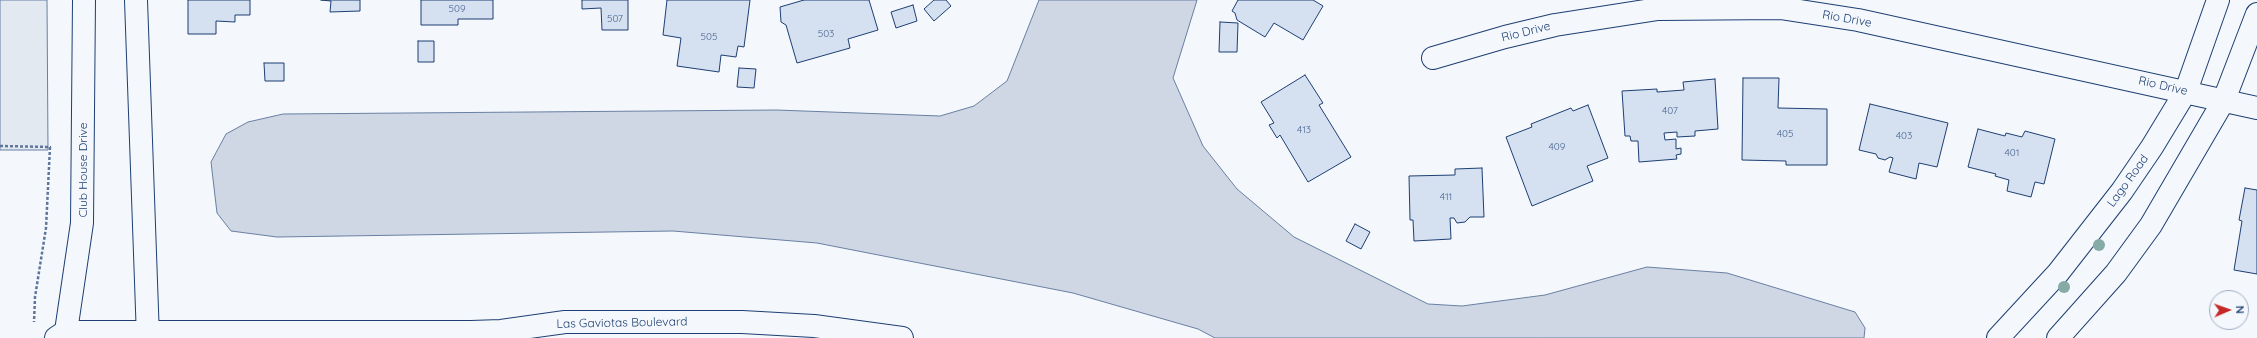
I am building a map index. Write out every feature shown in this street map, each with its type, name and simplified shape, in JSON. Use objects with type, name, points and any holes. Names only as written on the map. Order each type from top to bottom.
[{"type":"street","name":"Club House Drive","points":[[62,336],[82,224],[84,0]]},
{"type":"street","points":[[136,0],[148,335]]},
{"type":"street","name":"Lago Road","points":[[1998,338],[2058,273],[2118,196],[2152,147],[2186,91],[2218,0]]},
{"type":"street","name":"Rio Drive","points":[[1433,58],[1505,37],[1555,25],[1658,9],[1780,8],[1858,20],[2186,91],[2257,108]]},
{"type":"street","points":[[2058,338],[2116,273],[2151,225],[2224,100],[2257,14]]},
{"type":"street","name":"Las Gaviotas Boulevard","points":[[62,336],[471,332],[501,331],[565,322],[742,322],[814,326],[902,338]]},
{"type":"path","points":[[0,146],[50,147],[46,228],[35,297],[34,324]]},
{"type":"shaded area","points":[[0,0],[47,0],[48,150],[0,150]]},
{"type":"shaded area","points":[[1039,0],[1197,0],[1173,78],[1203,146],[1237,189],[1294,237],[1428,304],[1462,306],[1545,295],[1647,267],[1727,273],[1855,312],[1865,328],[1864,338],[1215,338],[1198,329],[1073,293],[817,243],[673,231],[277,237],[231,231],[217,213],[211,162],[226,134],[248,122],[283,114],[776,110],[940,116],[974,106],[1007,81]]},
{"type":"building","points":[[188,0],[250,0],[250,15],[235,15],[235,22],[216,21],[216,34],[188,34]]},
{"type":"building","points":[[321,0],[360,0],[360,11],[330,12],[331,1]]},
{"type":"building","points":[[421,0],[493,0],[493,19],[458,19],[458,25],[421,25]]},
{"type":"building","points":[[582,0],[628,0],[628,30],[602,30],[601,8],[582,9]]},
{"type":"building","points":[[667,0],[750,0],[744,47],[738,46],[736,57],[721,55],[719,72],[677,66],[681,38],[663,35]]},
{"type":"building","points":[[804,0],[869,0],[878,30],[848,39],[850,48],[797,63],[786,25],[781,22],[780,7]]},
{"type":"building","points":[[934,0],[946,0],[951,6],[934,21],[924,9]]},
{"type":"building","points":[[1238,0],[1313,0],[1323,6],[1303,40],[1274,23],[1265,37],[1237,20],[1235,13],[1232,11]]},
{"type":"building","points":[[913,5],[917,21],[896,28],[891,12]]},
{"type":"building","points":[[1220,22],[1238,23],[1237,52],[1219,52]]},
{"type":"building","points":[[418,41],[434,41],[434,62],[418,62]]},
{"type":"building","points":[[264,63],[284,63],[284,81],[265,81]]},
{"type":"building","points":[[739,68],[756,69],[754,88],[737,87]]},
{"type":"building","points":[[1305,75],[1323,103],[1319,105],[1351,157],[1308,182],[1280,135],[1277,138],[1269,125],[1274,123],[1261,102]]},
{"type":"building","points":[[1743,78],[1779,78],[1778,108],[1827,109],[1827,165],[1786,165],[1786,161],[1742,160]]},
{"type":"building","points":[[1715,79],[1718,129],[1695,131],[1695,136],[1677,137],[1677,132],[1664,133],[1665,140],[1676,139],[1676,149],[1681,148],[1681,154],[1676,155],[1677,159],[1639,162],[1638,141],[1631,141],[1630,136],[1625,136],[1622,91],[1657,89],[1657,92],[1684,90],[1683,82]]},
{"type":"building","points":[[1870,104],[1948,123],[1937,167],[1919,163],[1916,179],[1889,172],[1893,158],[1890,157],[1885,160],[1878,158],[1876,154],[1859,150]]},
{"type":"building","points":[[1588,105],[1608,158],[1587,166],[1593,181],[1532,206],[1506,137],[1532,127],[1531,124],[1571,108],[1573,111]]},
{"type":"building","points":[[1978,129],[2005,136],[2006,133],[2022,137],[2025,131],[2055,139],[2044,184],[2035,182],[2031,197],[2007,191],[2009,180],[1995,176],[1996,174],[1968,167]]},
{"type":"building","points":[[1482,168],[1484,217],[1470,217],[1465,222],[1457,223],[1454,218],[1450,218],[1451,239],[1414,241],[1413,220],[1410,220],[1409,176],[1455,175],[1455,169]]},
{"type":"building","points":[[2245,188],[2257,190],[2257,274],[2234,270],[2242,221],[2239,220]]},
{"type":"building","points":[[1355,224],[1370,232],[1361,249],[1346,241]]}]
